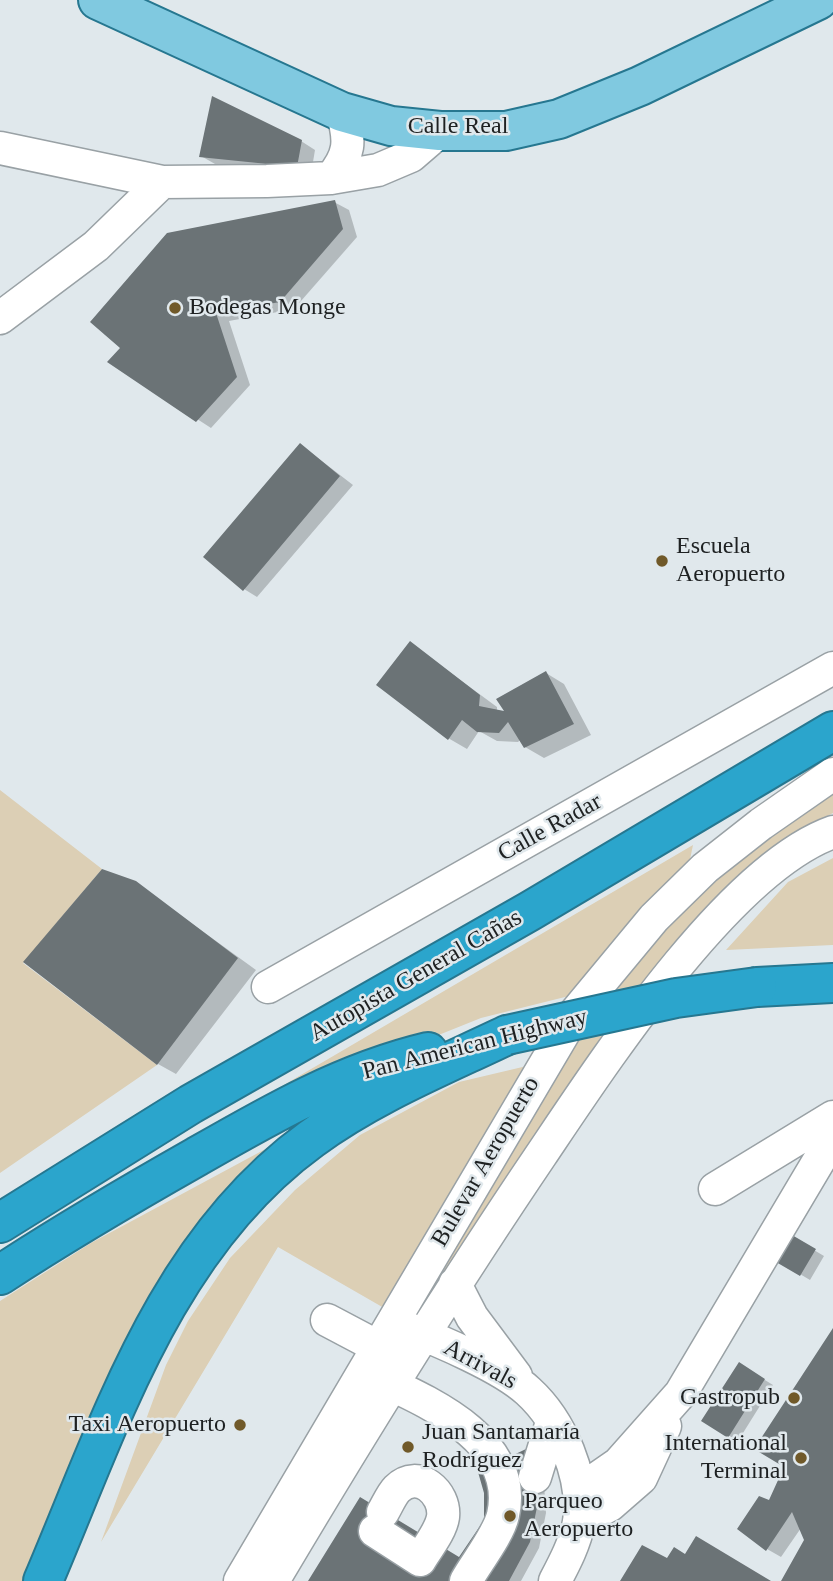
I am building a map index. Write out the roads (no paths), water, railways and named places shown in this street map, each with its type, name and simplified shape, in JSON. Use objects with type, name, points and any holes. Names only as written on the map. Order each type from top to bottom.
[{"type":"highway","name":"Autopista General Cañas","points":[[0,1223],[191,1104],[542,904],[833,731]]},
{"type":"highway","name":"Pan American Highway","points":[[0,1275],[91,1215],[274,1112],[334,1083],[389,1062],[676,998],[757,987],[833,983]]},
{"type":"highway","points":[[43,1581],[149,1334],[186,1272],[233,1211],[309,1140],[372,1098],[507,1035]]},
{"type":"main road","name":"Calle Real","points":[[98,0],[342,112],[391,126],[440,131],[506,131],[559,119],[640,86],[818,0]]},
{"type":"street","points":[[331,178],[344,162],[350,148],[342,112]]},
{"type":"street","points":[[0,148],[162,182],[331,178],[378,170],[411,156],[440,131]]},
{"type":"street","points":[[0,318],[96,246],[162,182]]},
{"type":"street","name":"Calle Radar","points":[[268,987],[833,668]]},
{"type":"street","name":"Bulevar Aeropuerto","points":[[273,1581],[537,1073],[576,1012],[617,960],[705,868],[761,824],[833,774]]},
{"type":"street","name":"Bulevar Aeropuerto","points":[[240,1581],[393,1354],[455,1283],[598,1071],[666,980],[752,886],[789,854],[833,832]]},
{"type":"street","points":[[715,1189],[833,1117]]},
{"type":"street","points":[[555,1581],[570,1553],[579,1506],[610,1505],[641,1478],[681,1393],[833,1137]]},
{"type":"street","points":[[455,1283],[472,1317],[528,1391]]},
{"type":"street","points":[[327,1320],[393,1354],[460,1423],[488,1447],[505,1482],[503,1517],[466,1581]]},
{"type":"street","name":"Arrivals","points":[[393,1354],[528,1391],[552,1422],[570,1455],[579,1506]]},
{"type":"street","points":[[535,1477],[552,1422]]},
{"type":"street","points":[[414,1482],[431,1486],[442,1498],[443,1519],[420,1560],[379,1521],[398,1487],[414,1482]]},
{"type":"place","name":"Bodegas Monge","points":[[175,308]]},
{"type":"place","name":"Escuela Aeropuerto","points":[[662,561]]},
{"type":"place","name":"Gastropub","points":[[794,1398]]},
{"type":"place","name":"Taxi Aeropuerto","points":[[240,1425]]},
{"type":"place","name":"Juan Santamaría Rodríguez","points":[[408,1447]]},
{"type":"place","name":"International Terminal","points":[[801,1458]]},
{"type":"place","name":"Parqueo Aeropuerto","points":[[510,1516]]}]
